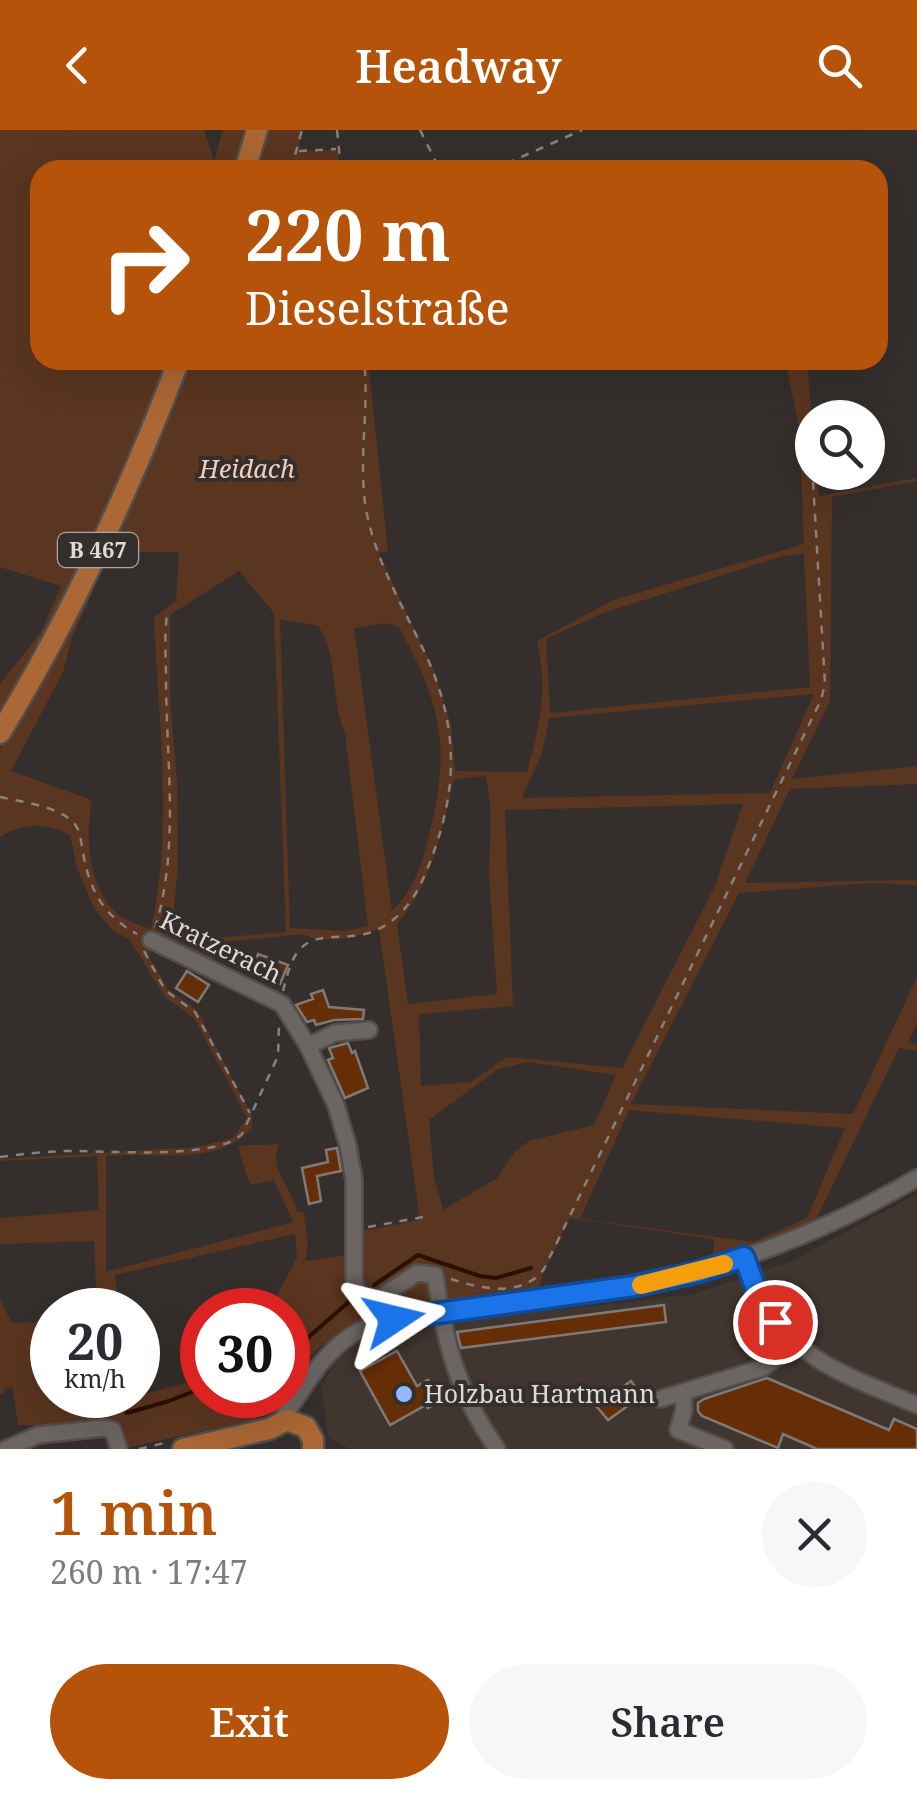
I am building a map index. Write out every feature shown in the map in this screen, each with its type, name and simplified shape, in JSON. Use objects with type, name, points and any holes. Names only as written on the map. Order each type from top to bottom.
[{"type":"main road","points":[[248,160],[257,130]]},
{"type":"main road","name":"B 467","points":[[0,733],[96,556],[175,370]]},
{"type":"main road","points":[[183,1449],[271,1433],[294,1420],[313,1441]]},
{"type":"main road","points":[[220,1442],[253,1449]]},
{"type":"street","name":"Kratzerach","points":[[150,939],[282,1004],[308,1046],[329,1088],[348,1146],[354,1180],[352,1230],[358,1293],[365,1299],[378,1299],[417,1273],[435,1275]]},
{"type":"street","points":[[308,1046],[335,1033],[369,1030]]},
{"type":"street","points":[[310,1379],[320,1364],[358,1332],[394,1319],[634,1286],[698,1272],[826,1225],[917,1178]]},
{"type":"street","points":[[744,1257],[757,1292],[775,1322],[796,1345],[855,1380],[917,1405]]},
{"type":"street","points":[[435,1275],[449,1357],[461,1389],[496,1449]]},
{"type":"street","points":[[660,1399],[762,1368],[796,1345]]},
{"type":"street","points":[[683,1393],[684,1410],[678,1430],[706,1445],[725,1449]]},
{"type":"street","points":[[6,1448],[38,1435],[104,1428],[113,1430],[119,1449]]},
{"type":"path","points":[[295,160],[302,130]]},
{"type":"path","points":[[336,130],[340,160]]},
{"type":"path","points":[[420,130],[435,160]]},
{"type":"path","points":[[514,160],[582,130]]},
{"type":"path","points":[[298,152],[338,149]]},
{"type":"path","points":[[0,1157],[61,1152],[170,1152],[215,1148],[236,1141],[278,1056],[278,1016],[297,951],[323,938],[371,932],[396,918],[412,900],[431,860],[453,770],[450,733],[438,686],[379,561],[366,513],[362,483],[365,370]]},
{"type":"path","points":[[435,1275],[492,1289],[527,1284],[544,1269],[821,700],[825,684],[814,490]]},
{"type":"path","points":[[167,615],[166,739],[171,782],[168,850],[164,891],[144,952],[166,990],[196,1012],[250,1115]]},
{"type":"path","name":"Kratzerach","points":[[0,797],[32,804],[72,821],[98,901],[118,923],[150,939]]},
{"type":"path","points":[[352,1230],[423,1217]]},
{"type":"shaded area","points":[[917,1194],[917,1449],[350,1449],[328,1437],[321,1387],[336,1360],[360,1342],[399,1327],[690,1295],[790,1262]]},
{"type":"green space","name":"Heidach","points":[[0,130],[204,130],[214,160],[30,160],[30,370],[167,370],[46,639],[0,716],[0,684],[41,632],[61,586],[0,567]]},
{"type":"green space","name":"Heidach","points":[[223,130],[248,130],[237,160],[214,160]]},
{"type":"green space","points":[[267,130],[302,130],[298,151],[337,150],[339,160],[260,160]]},
{"type":"green space","points":[[185,370],[369,370],[388,551],[379,553],[436,675],[451,726],[455,771],[527,772],[541,707],[537,641],[613,600],[804,544],[802,490],[818,490],[819,496],[869,490],[832,497],[830,701],[792,779],[917,766],[917,784],[790,789],[745,883],[917,880],[917,885],[869,883],[739,893],[631,1104],[853,1114],[917,977],[917,1023],[908,1043],[917,1045],[917,1051],[899,1048],[815,1222],[713,1260],[714,1239],[570,1218],[542,1276],[538,1294],[398,1312],[334,1337],[310,1356],[310,1288],[281,1288],[297,1258],[295,1234],[115,1275],[116,1288],[96,1288],[94,1241],[0,1244],[0,1218],[99,1210],[97,1156],[0,1159],[197,1147],[233,1138],[247,1118],[194,1018],[165,997],[130,940],[111,929],[94,908],[77,868],[70,835],[35,826],[0,837],[0,749],[116,534]],"holes":[[[110,552],[179,552],[176,601],[154,617],[163,812],[151,929],[120,915],[99,889],[89,844],[92,800],[11,771],[63,672],[72,638]],[[804,554],[810,687],[550,713],[546,639],[603,613],[783,556]],[[239,571],[274,613],[286,932],[186,940],[171,936],[178,867],[170,615]],[[280,619],[318,626],[329,651],[345,733],[368,926],[344,931],[290,928]],[[385,623],[399,627],[425,680],[441,751],[436,804],[423,856],[412,885],[392,911],[354,628]],[[814,694],[770,793],[522,798],[542,753],[549,718]],[[486,776],[491,812],[489,874],[497,994],[408,1004],[397,924],[427,874],[454,779]],[[743,804],[715,886],[622,1068],[507,1057],[471,1082],[421,1086],[419,1014],[513,1006],[505,810]],[[379,929],[420,1220],[355,1232],[355,1254],[305,1261],[308,1240],[303,1211],[297,1212],[276,1162],[279,1143],[243,1146],[238,1147],[250,1185],[274,1180],[293,1222],[106,1272],[106,1156],[203,1153],[221,1149],[252,1128],[252,1116],[197,1010],[168,989],[148,955],[157,943],[209,968],[225,942],[303,934],[341,939]],[[528,1062],[616,1075],[594,1125],[529,1141],[515,1152],[497,1178],[443,1210],[434,1177],[429,1120],[498,1069]],[[629,1110],[845,1128],[807,1218],[753,1242],[580,1219]]]},
{"type":"green space","points":[[787,370],[808,370],[810,400],[795,400],[795,407]]},
{"type":"green space","points":[[917,481],[885,487],[885,484]]},
{"type":"green space","points":[[0,1300],[12,1323],[30,1322],[30,1418],[160,1418],[160,1390],[180,1385],[180,1418],[259,1418],[125,1448],[123,1425],[18,1425],[13,1389],[5,1388],[4,1394],[0,1393]]},
{"type":"building","points":[[258,954],[288,965],[280,984],[251,973]]},
{"type":"building","points":[[187,971],[209,985],[198,1002],[176,988]]},
{"type":"building","points":[[323,990],[329,1007],[364,1010],[363,1019],[316,1025],[314,1020],[307,1022],[296,1005],[313,999],[311,994]]},
{"type":"building","points":[[348,1043],[352,1053],[355,1051],[368,1088],[345,1098],[328,1060],[333,1058],[329,1048]]},
{"type":"building","points":[[337,1148],[341,1171],[317,1176],[321,1201],[309,1204],[302,1168],[328,1162],[326,1150]]},
{"type":"building","points":[[664,1305],[666,1322],[461,1348],[457,1332]]},
{"type":"building","name":"Holzbau Hartmann","points":[[397,1351],[417,1386],[428,1380],[440,1401],[390,1425],[360,1371]]},
{"type":"building","points":[[767,1378],[889,1430],[894,1419],[917,1429],[917,1449],[817,1449],[783,1434],[778,1448],[698,1411],[698,1403],[704,1399]]},
{"type":"building","points":[[631,1381],[636,1388],[623,1397],[629,1405],[608,1420],[592,1401],[600,1395],[604,1400]]},
{"type":"waterway","points":[[374,1285],[418,1255],[496,1278],[531,1268]]},
{"type":"waterway","points":[[310,1336],[351,1300]]},
{"type":"waterway","points":[[160,1404],[180,1397]]},
{"type":"slow traffic","points":[[641,1285],[724,1264]]},
{"type":"place","name":"Holzbau Hartmann","points":[[404,1394]]},
{"type":"route","points":[[394,1319],[634,1286],[744,1257],[757,1292],[775,1322]]}]
